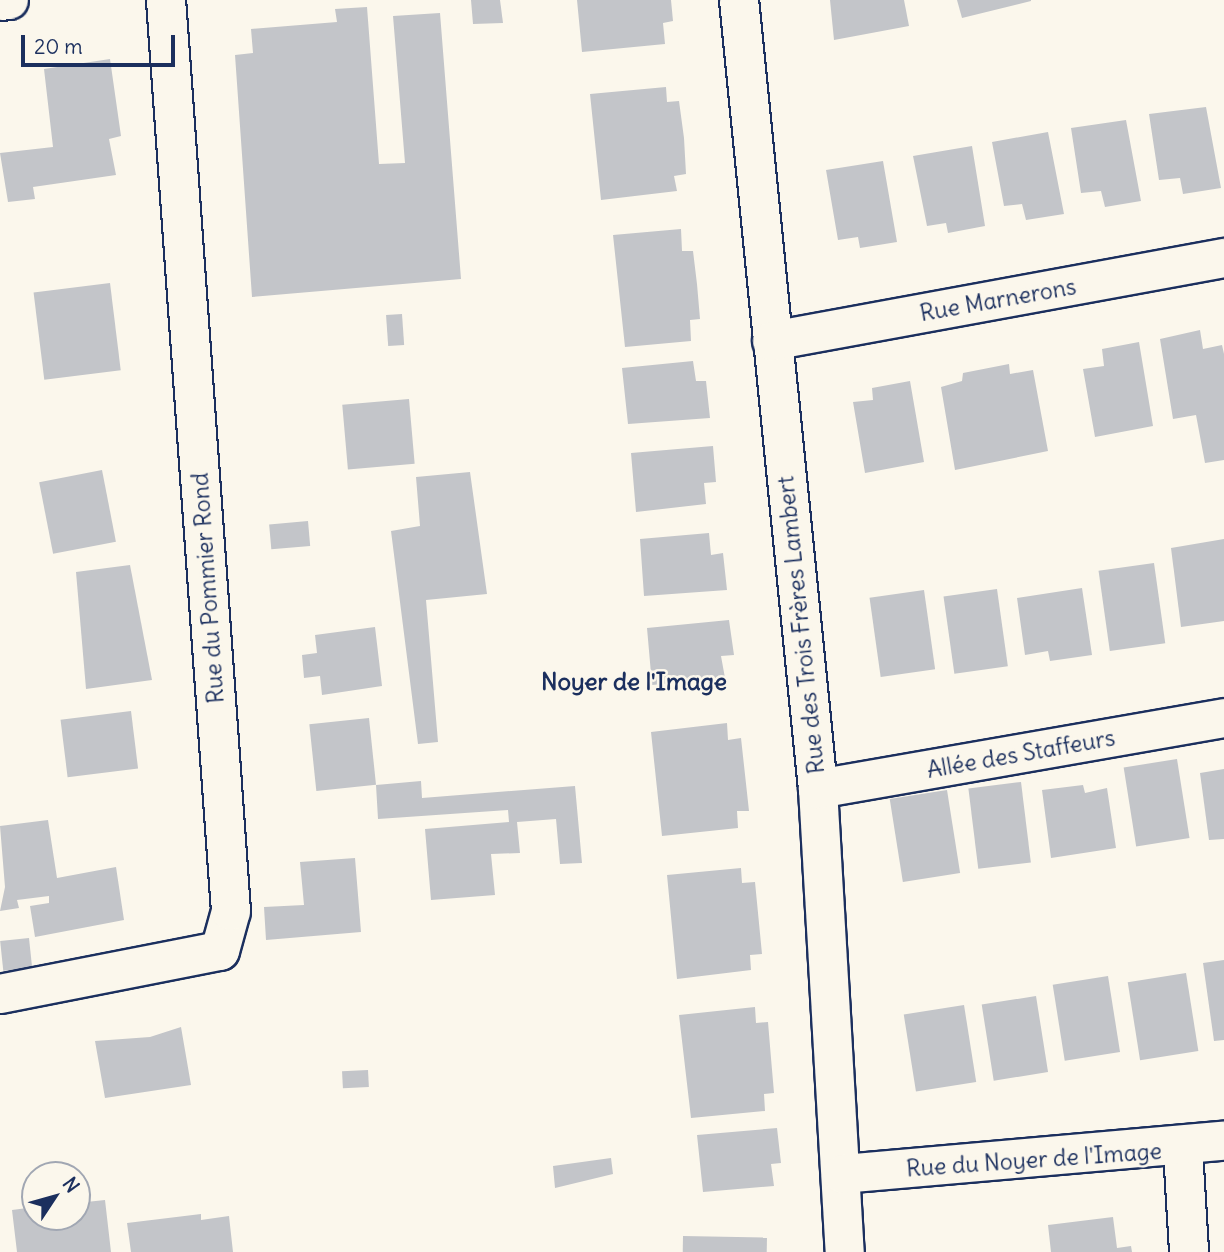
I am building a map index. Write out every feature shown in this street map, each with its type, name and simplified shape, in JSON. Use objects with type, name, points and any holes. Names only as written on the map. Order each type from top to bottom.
[{"type":"street","points":[[0,1],[9,0]]},
{"type":"street","name":"Rue du Pommier Rond","points":[[0,994],[220,951],[231,911],[166,0]]},
{"type":"street","name":"Rue des Trois Frères Lambert","points":[[738,0],[818,789],[843,1174],[845,1252]]},
{"type":"street","name":"Rue Marnerons","points":[[772,341],[1224,258]]},
{"type":"street","name":"Allée des Staffeurs","points":[[818,789],[1224,719]]},
{"type":"street","name":"Rue du Noyer de l'Image","points":[[843,1174],[1183,1150],[1224,1141]]},
{"type":"street","points":[[1183,1150],[1189,1252]]},
{"type":"building","points":[[471,0],[500,0],[503,23],[473,24]]},
{"type":"building","points":[[577,0],[671,0],[673,21],[663,23],[665,44],[582,52]]},
{"type":"building","points":[[830,0],[904,0],[909,26],[834,40]]},
{"type":"building","points":[[957,0],[1031,0],[1031,1],[962,18]]},
{"type":"building","points":[[367,7],[379,164],[405,163],[393,16],[440,13],[461,279],[252,297],[235,55],[253,53],[251,29],[337,22],[335,9]]},
{"type":"building","points":[[110,59],[121,136],[109,139],[116,175],[33,187],[35,199],[8,202],[0,153],[53,147],[44,69]]},
{"type":"building","points":[[666,87],[667,102],[679,101],[684,138],[686,174],[674,176],[677,191],[601,200],[590,94]]},
{"type":"building","points":[[1206,107],[1221,188],[1183,194],[1180,178],[1159,180],[1149,114]]},
{"type":"building","points":[[1126,120],[1141,201],[1105,207],[1101,191],[1081,193],[1071,128]]},
{"type":"building","points":[[1048,132],[1064,214],[1026,220],[1022,204],[1004,206],[992,142]]},
{"type":"building","points":[[972,146],[985,226],[948,233],[946,223],[927,226],[913,156]]},
{"type":"building","points":[[883,161],[897,242],[860,248],[858,237],[838,240],[826,170]]},
{"type":"building","points":[[681,229],[682,251],[693,251],[697,284],[700,319],[690,320],[691,341],[625,347],[613,235]]},
{"type":"building","points":[[110,283],[121,370],[44,380],[34,292]]},
{"type":"building","points":[[402,314],[404,345],[388,346],[386,315]]},
{"type":"building","points":[[1200,330],[1203,349],[1222,345],[1224,354],[1224,460],[1205,463],[1196,415],[1173,419],[1160,339]]},
{"type":"building","points":[[1139,342],[1153,426],[1095,437],[1083,369],[1104,366],[1102,349]]},
{"type":"building","points":[[693,361],[696,381],[706,381],[710,418],[628,424],[622,368]]},
{"type":"building","points":[[1009,364],[1010,374],[1033,370],[1048,451],[955,470],[941,387],[962,381],[963,373]]},
{"type":"building","points":[[910,381],[924,462],[865,473],[853,402],[873,400],[872,388]]},
{"type":"building","points":[[409,399],[415,464],[348,470],[342,405]]},
{"type":"building","points":[[713,446],[716,482],[704,483],[706,504],[636,512],[631,453]]},
{"type":"building","points":[[102,470],[116,542],[53,554],[39,482]]},
{"type":"building","points":[[470,472],[487,594],[426,600],[438,742],[418,744],[391,531],[420,526],[416,477]]},
{"type":"building","points":[[308,521],[310,546],[271,549],[269,524]]},
{"type":"building","points":[[709,533],[711,555],[723,553],[727,590],[644,596],[640,539]]},
{"type":"building","points":[[1224,539],[1224,621],[1181,627],[1171,548]]},
{"type":"building","points":[[1154,563],[1165,643],[1110,651],[1099,571]]},
{"type":"building","points":[[130,565],[152,680],[86,689],[76,572]]},
{"type":"building","points":[[1082,588],[1092,655],[1050,661],[1048,651],[1025,655],[1017,598]]},
{"type":"building","points":[[997,589],[1008,666],[954,674],[944,597]]},
{"type":"building","points":[[924,590],[935,669],[881,677],[870,598]]},
{"type":"building","points":[[729,620],[734,655],[721,656],[725,678],[652,685],[647,628]]},
{"type":"building","points":[[375,627],[382,686],[322,695],[320,676],[304,678],[302,655],[317,653],[315,635]]},
{"type":"building","points":[[131,711],[138,769],[68,777],[61,720]]},
{"type":"building","points":[[369,718],[376,785],[316,791],[309,724]]},
{"type":"building","points":[[727,723],[728,740],[741,738],[749,811],[737,811],[738,828],[662,836],[651,732]]},
{"type":"building","points":[[1177,759],[1190,838],[1136,846],[1124,767]]},
{"type":"building","points":[[1224,769],[1224,839],[1209,840],[1200,773]]},
{"type":"building","points":[[421,781],[422,798],[575,786],[582,863],[560,864],[556,819],[517,822],[520,853],[491,854],[495,895],[431,900],[425,829],[509,822],[508,810],[378,819],[376,785]]},
{"type":"building","points":[[1021,782],[1031,862],[978,869],[968,788]]},
{"type":"building","points":[[1083,785],[1085,793],[1107,788],[1116,848],[1051,858],[1042,790]]},
{"type":"building","points":[[947,790],[960,873],[903,882],[890,799]]},
{"type":"building","points":[[48,820],[57,878],[116,867],[124,920],[35,937],[30,906],[49,903],[49,896],[17,900],[19,908],[0,911],[5,887],[0,826]]},
{"type":"building","points":[[355,858],[361,932],[266,940],[264,907],[304,905],[300,862]]},
{"type":"building","points":[[741,868],[742,883],[755,882],[762,954],[750,955],[751,970],[677,979],[667,875]]},
{"type":"building","points":[[29,938],[32,968],[3,971],[0,941]]},
{"type":"building","points":[[1224,960],[1224,1040],[1214,1041],[1203,963]]},
{"type":"building","points":[[1186,973],[1198,1051],[1140,1060],[1128,982]]},
{"type":"building","points":[[1108,976],[1120,1052],[1065,1061],[1053,985]]},
{"type":"building","points":[[1036,996],[1048,1072],[994,1081],[982,1005]]},
{"type":"building","points":[[964,1005],[976,1082],[916,1092],[904,1015]]},
{"type":"building","points":[[755,1007],[756,1023],[768,1022],[774,1093],[764,1094],[765,1111],[691,1118],[679,1015]]},
{"type":"building","points":[[181,1027],[191,1085],[105,1098],[95,1041],[150,1037]]},
{"type":"building","points":[[368,1070],[369,1087],[343,1088],[342,1071]]},
{"type":"building","points":[[777,1128],[781,1163],[771,1164],[774,1186],[703,1192],[697,1135]]},
{"type":"building","points":[[611,1158],[613,1174],[555,1188],[553,1166]]},
{"type":"building","points":[[105,1200],[111,1252],[17,1252],[12,1210],[21,1209],[21,1231],[91,1231],[91,1202]]},
{"type":"building","points":[[201,1214],[201,1220],[229,1216],[233,1252],[131,1252],[127,1223]]},
{"type":"building","points":[[1113,1217],[1117,1248],[1131,1246],[1132,1252],[1051,1252],[1048,1225]]},
{"type":"building","points":[[683,1236],[767,1237],[767,1252],[683,1252]]},
{"type":"district","name":"Noyer de l'Image","points":[[634,682]]}]
